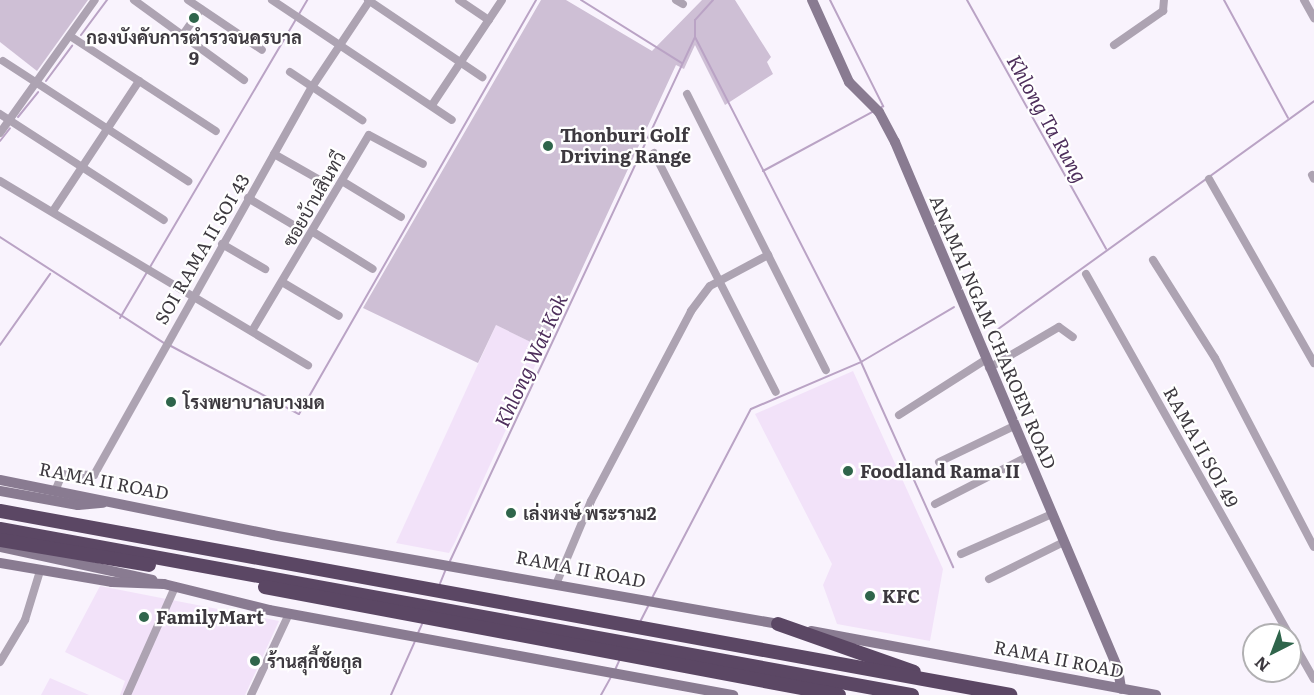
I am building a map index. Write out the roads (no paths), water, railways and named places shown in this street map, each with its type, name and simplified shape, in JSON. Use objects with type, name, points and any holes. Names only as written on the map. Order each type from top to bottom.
[{"type":"highway","points":[[0,510],[457,592],[614,624],[914,672],[1021,695]]},
{"type":"highway","points":[[0,510],[1010,695]]},
{"type":"highway","points":[[0,529],[912,695]]},
{"type":"highway","points":[[0,540],[607,650],[839,695]]},
{"type":"highway","points":[[778,624],[914,672]]},
{"type":"main road","name":"ANAMAI NGAM CHAROEN ROAD","points":[[812,0],[849,82],[879,112],[1064,542],[1121,689]]},
{"type":"main road","name":"RAMA II ROAD","points":[[0,480],[1156,695]]},
{"type":"main road","points":[[0,491],[78,505],[113,502]]},
{"type":"main road","points":[[0,547],[120,569],[170,586],[289,614],[734,695]]},
{"type":"main road","points":[[0,563],[40,571],[170,586]]},
{"type":"street","points":[[0,133],[95,0]]},
{"type":"street","points":[[134,0],[244,80]]},
{"type":"street","points":[[188,0],[262,50]]},
{"type":"street","points":[[272,0],[452,120]]},
{"type":"street","points":[[369,0],[482,77]]},
{"type":"street","name":"SOI RAMA II SOI 43","points":[[56,489],[62,474],[94,476],[168,339],[312,87],[369,0]]},
{"type":"street","points":[[459,0],[489,20]]},
{"type":"street","points":[[432,105],[502,0]]},
{"type":"street","points":[[1114,45],[1163,11],[1164,0]]},
{"type":"street","points":[[1304,0],[1314,18]]},
{"type":"street","points":[[182,36],[201,9]]},
{"type":"street","points":[[70,36],[216,131]]},
{"type":"street","points":[[3,61],[188,181]]},
{"type":"street","points":[[290,72],[362,120]]},
{"type":"street","points":[[53,211],[140,81]]},
{"type":"street","points":[[687,94],[826,370]]},
{"type":"street","points":[[0,114],[164,220]]},
{"type":"street","name":"ซอยบ้านสินทวี","points":[[252,331],[371,134],[423,164]]},
{"type":"street","points":[[654,153],[776,392]]},
{"type":"street","points":[[274,154],[325,183]]},
{"type":"street","points":[[1209,178],[1314,363]]},
{"type":"street","points":[[0,181],[53,211],[141,269],[309,365]]},
{"type":"street","points":[[342,181],[401,217]]},
{"type":"street","points":[[248,198],[295,226]]},
{"type":"street","points":[[313,232],[373,269]]},
{"type":"street","points":[[222,244],[264,269]]},
{"type":"street","points":[[557,582],[591,501],[691,311],[719,282],[768,255]]},
{"type":"street","points":[[1153,260],[1215,358],[1314,547]]},
{"type":"street","name":"RAMA II SOI 49","points":[[1086,274],[1283,623]]},
{"type":"street","points":[[282,282],[339,316]]},
{"type":"street","points":[[900,415],[987,364],[1059,327],[1073,337]]},
{"type":"street","points":[[939,462],[1014,426]]},
{"type":"street","points":[[935,504],[1027,457]]},
{"type":"street","points":[[961,554],[1052,514]]},
{"type":"street","points":[[989,579],[1064,542]]},
{"type":"street","points":[[0,662],[25,620],[40,571]]},
{"type":"street","points":[[127,695],[170,586]]},
{"type":"street","points":[[250,695],[289,614]]},
{"type":"street","name":"RAMA II SOI 49","points":[[1302,658],[1314,679]]},
{"type":"waterway","points":[[81,35],[107,0]]},
{"type":"waterway","points":[[120,318],[307,0]]},
{"type":"waterway","points":[[169,345],[299,414],[536,0]]},
{"type":"waterway","points":[[581,0],[682,63]]},
{"type":"waterway","points":[[713,0],[695,20],[695,37],[861,362],[953,567]]},
{"type":"waterway","points":[[830,0],[883,106],[879,109]]},
{"type":"waterway","name":"Khlong Ta Rung","points":[[967,0],[1106,249]]},
{"type":"waterway","points":[[1224,0],[1288,118]]},
{"type":"waterway","name":"Khlong Wat Kok","points":[[450,561],[695,37]]},
{"type":"waterway","points":[[46,81],[72,46]]},
{"type":"waterway","points":[[18,117],[38,92]]},
{"type":"waterway","points":[[987,337],[1314,101]]},
{"type":"waterway","points":[[763,171],[874,111]]},
{"type":"waterway","points":[[0,141],[10,128]]},
{"type":"waterway","points":[[0,237],[164,343]]},
{"type":"waterway","points":[[0,345],[50,274]]},
{"type":"waterway","points":[[652,598],[751,409],[861,362],[954,307]]},
{"type":"waterway","name":"Khlong Wat Kok","points":[[439,586],[446,569]]},
{"type":"waterway","points":[[640,622],[648,606]]},
{"type":"waterway","name":"Khlong Wat Kok","points":[[418,633],[423,622]]},
{"type":"waterway","name":"Khlong Wat Kok","points":[[391,695],[415,641]]},
{"type":"waterway","points":[[615,670],[620,659]]},
{"type":"waterway","points":[[601,695],[611,677]]},
{"type":"place","name":"กองบังคับการตำรวจนครบาล 9","points":[[194,18]]},
{"type":"place","name":"Thonburi Golf Driving Range","points":[[548,146]]},
{"type":"place","name":"โรงพยาบาลบางมด","points":[[171,402]]},
{"type":"place","name":"Foodland Rama II","points":[[848,471]]},
{"type":"place","name":"เล่งหงษ์ พระราม2","points":[[511,513]]},
{"type":"place","name":"KFC","points":[[870,596]]},
{"type":"place","name":"FamilyMart","points":[[144,617]]},
{"type":"place","name":"ร้านสุกี้ชัยกูล","points":[[255,661]]}]
